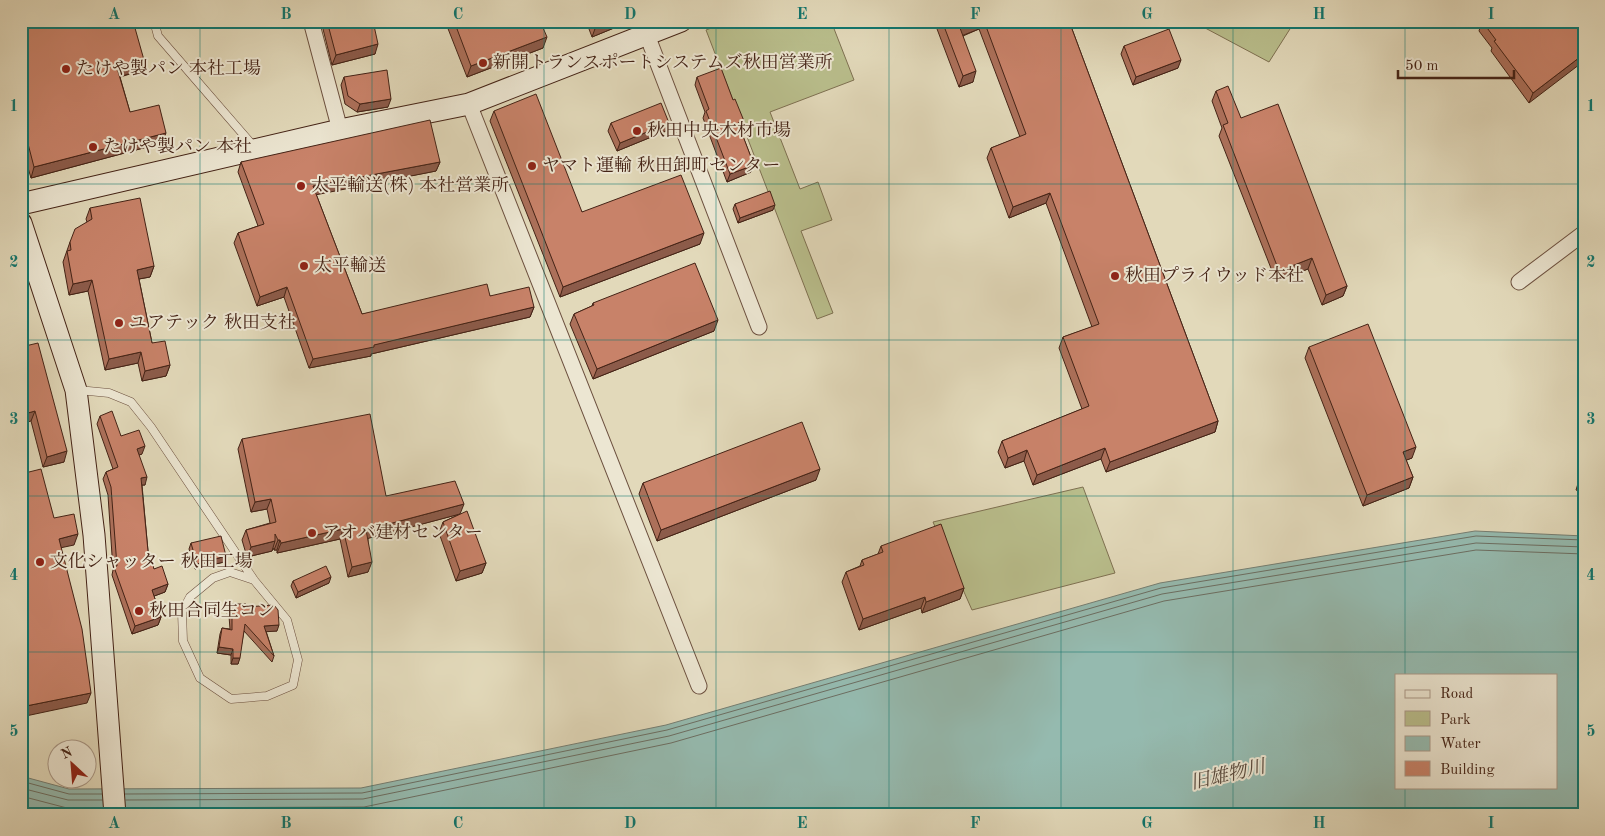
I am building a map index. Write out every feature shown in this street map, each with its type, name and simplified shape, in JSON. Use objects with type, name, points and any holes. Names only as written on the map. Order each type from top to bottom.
[{"type":"street","points":[[311,21],[340,130]]},
{"type":"street","points":[[21,204],[340,130],[469,104],[681,21]]},
{"type":"street","points":[[647,35],[759,327]]},
{"type":"street","points":[[469,104],[699,686]]},
{"type":"street","points":[[21,223],[76,390],[94,535],[115,815]]},
{"type":"street","points":[[1519,282],[1584,234]]},
{"type":"lane","points":[[154,21],[158,36],[257,149]]},
{"type":"lane","points":[[76,390],[109,393],[131,402],[151,427],[254,580],[287,620],[298,660],[292,685],[267,696],[231,699],[200,678],[183,641],[182,612],[190,597],[213,578],[230,572],[254,580]]},
{"type":"green space","points":[[730,21],[831,21],[854,80],[770,112],[800,189],[818,182],[832,220],[801,231],[833,313],[817,319],[706,30]]},
{"type":"green space","points":[[1192,21],[1295,21],[1269,62]]},
{"type":"green space","points":[[1083,487],[1115,573],[972,610],[933,522]]},
{"type":"water","name":"旧雄物川","points":[[1475,531],[1584,536],[1584,815],[21,815],[21,776],[48,783],[48,788],[69,789],[361,788],[666,725],[1160,583]]},
{"type":"building","name":"たけや製パン 本社工場","points":[[21,21],[133,21],[144,60],[117,68],[130,112],[159,105],[166,133],[34,167],[26,136],[21,138]]},
{"type":"building","points":[[327,21],[373,21],[378,44],[336,55]]},
{"type":"building","name":"新開トランスポートシステムズ秋田営業所","points":[[454,21],[540,21],[547,37],[471,66]]},
{"type":"building","points":[[594,21],[608,21],[596,26]]},
{"type":"building","points":[[942,21],[977,21],[960,28],[976,71],[963,76]]},
{"type":"building","name":"秋田プライウッド本社","points":[[984,21],[1069,21],[1218,421],[1110,462],[1105,448],[1037,475],[1027,450],[1008,458],[1002,441],[1089,406],[1063,337],[1099,324],[1050,193],[1013,207],[991,148],[1026,134]]},
{"type":"building","points":[[1482,21],[1584,21],[1584,54],[1533,93],[1494,41],[1496,40]]},
{"type":"building","points":[[1169,29],[1181,60],[1136,77],[1124,46]]},
{"type":"building","points":[[721,68],[733,100],[735,99],[744,121],[738,123],[754,165],[730,174],[706,111],[709,109],[697,77]]},
{"type":"building","points":[[387,70],[391,99],[360,104],[348,96],[344,77]]},
{"type":"building","points":[[1228,86],[1241,118],[1278,104],[1347,286],[1326,295],[1312,258],[1279,271],[1223,125],[1228,123],[1216,91]]},
{"type":"building","points":[[536,94],[582,212],[681,175],[704,233],[563,287],[494,111]]},
{"type":"building","name":"秋田中央木材市場","points":[[661,103],[669,123],[620,143],[611,123]]},
{"type":"building","points":[[430,120],[440,162],[313,186],[362,314],[487,284],[490,296],[529,287],[534,307],[374,345],[374,347],[313,359],[287,287],[260,297],[238,233],[264,224],[241,162]]},
{"type":"building","points":[[770,191],[775,205],[740,218],[735,204]]},
{"type":"building","name":"ユアテック 秋田支社","points":[[140,198],[154,266],[137,270],[152,343],[165,341],[170,365],[145,371],[141,352],[109,359],[92,280],[73,284],[67,251],[71,250],[70,242],[75,229],[92,219],[90,208]]},
{"type":"building","points":[[695,263],[718,320],[597,369],[574,314],[594,305],[593,303]]},
{"type":"building","points":[[1368,324],[1416,447],[1403,452],[1413,477],[1367,495],[1309,347]]},
{"type":"building","points":[[38,343],[67,451],[47,457],[35,411],[21,415],[21,347]]},
{"type":"building","points":[[112,411],[121,436],[139,430],[145,446],[137,449],[147,477],[141,478],[148,551],[154,569],[162,566],[168,584],[152,590],[161,617],[135,626],[114,567],[117,566],[111,487],[106,472],[118,467],[100,416]]},
{"type":"building","points":[[370,414],[386,496],[455,481],[464,504],[366,530],[372,562],[352,567],[343,529],[281,543],[275,534],[275,541],[251,547],[246,530],[276,522],[271,499],[255,502],[242,439]]},
{"type":"building","points":[[802,422],[820,469],[661,530],[643,483]]},
{"type":"building","points":[[1584,465],[1584,487],[1578,485]]},
{"type":"building","name":"文化シャッター 秋田工場","points":[[41,469],[54,518],[74,514],[78,534],[59,539],[82,629],[91,693],[21,707],[21,474]]},
{"type":"building","points":[[467,511],[486,563],[460,571],[443,522]]},
{"type":"building","points":[[941,524],[964,588],[926,602],[925,597],[863,619],[846,572],[864,565],[862,560],[883,552],[881,546]]},
{"type":"building","points":[[221,536],[226,556],[197,564],[191,543]]},
{"type":"building","points":[[326,566],[331,577],[298,592],[293,581]]},
{"type":"building","points":[[231,604],[246,604],[246,607],[274,605],[278,610],[279,625],[264,626],[274,656],[245,624],[240,658],[233,658],[233,649],[219,647],[222,628],[232,630],[232,610],[229,608]]},
{"type":"place","name":"新開トランスポートシステムズ秋田営業所","points":[[483,63]]},
{"type":"place","name":"たけや製パン 本社工場","points":[[66,69]]},
{"type":"place","name":"秋田中央木材市場","points":[[637,131]]},
{"type":"place","name":"たけや製パン 本社","points":[[93,147]]},
{"type":"place","name":"ヤマト運輸 秋田卸町センター","points":[[532,166]]},
{"type":"place","name":"太平輸送(株) 本社営業所","points":[[301,186]]},
{"type":"place","name":"太平輸送","points":[[304,266]]},
{"type":"place","name":"秋田プライウッド本社","points":[[1115,276]]},
{"type":"place","name":"ユアテック 秋田支社","points":[[119,323]]},
{"type":"place","name":"アオバ建材センター","points":[[312,533]]},
{"type":"place","name":"文化シャッター 秋田工場","points":[[40,562]]},
{"type":"place","name":"秋田合同生コン","points":[[139,611]]}]
